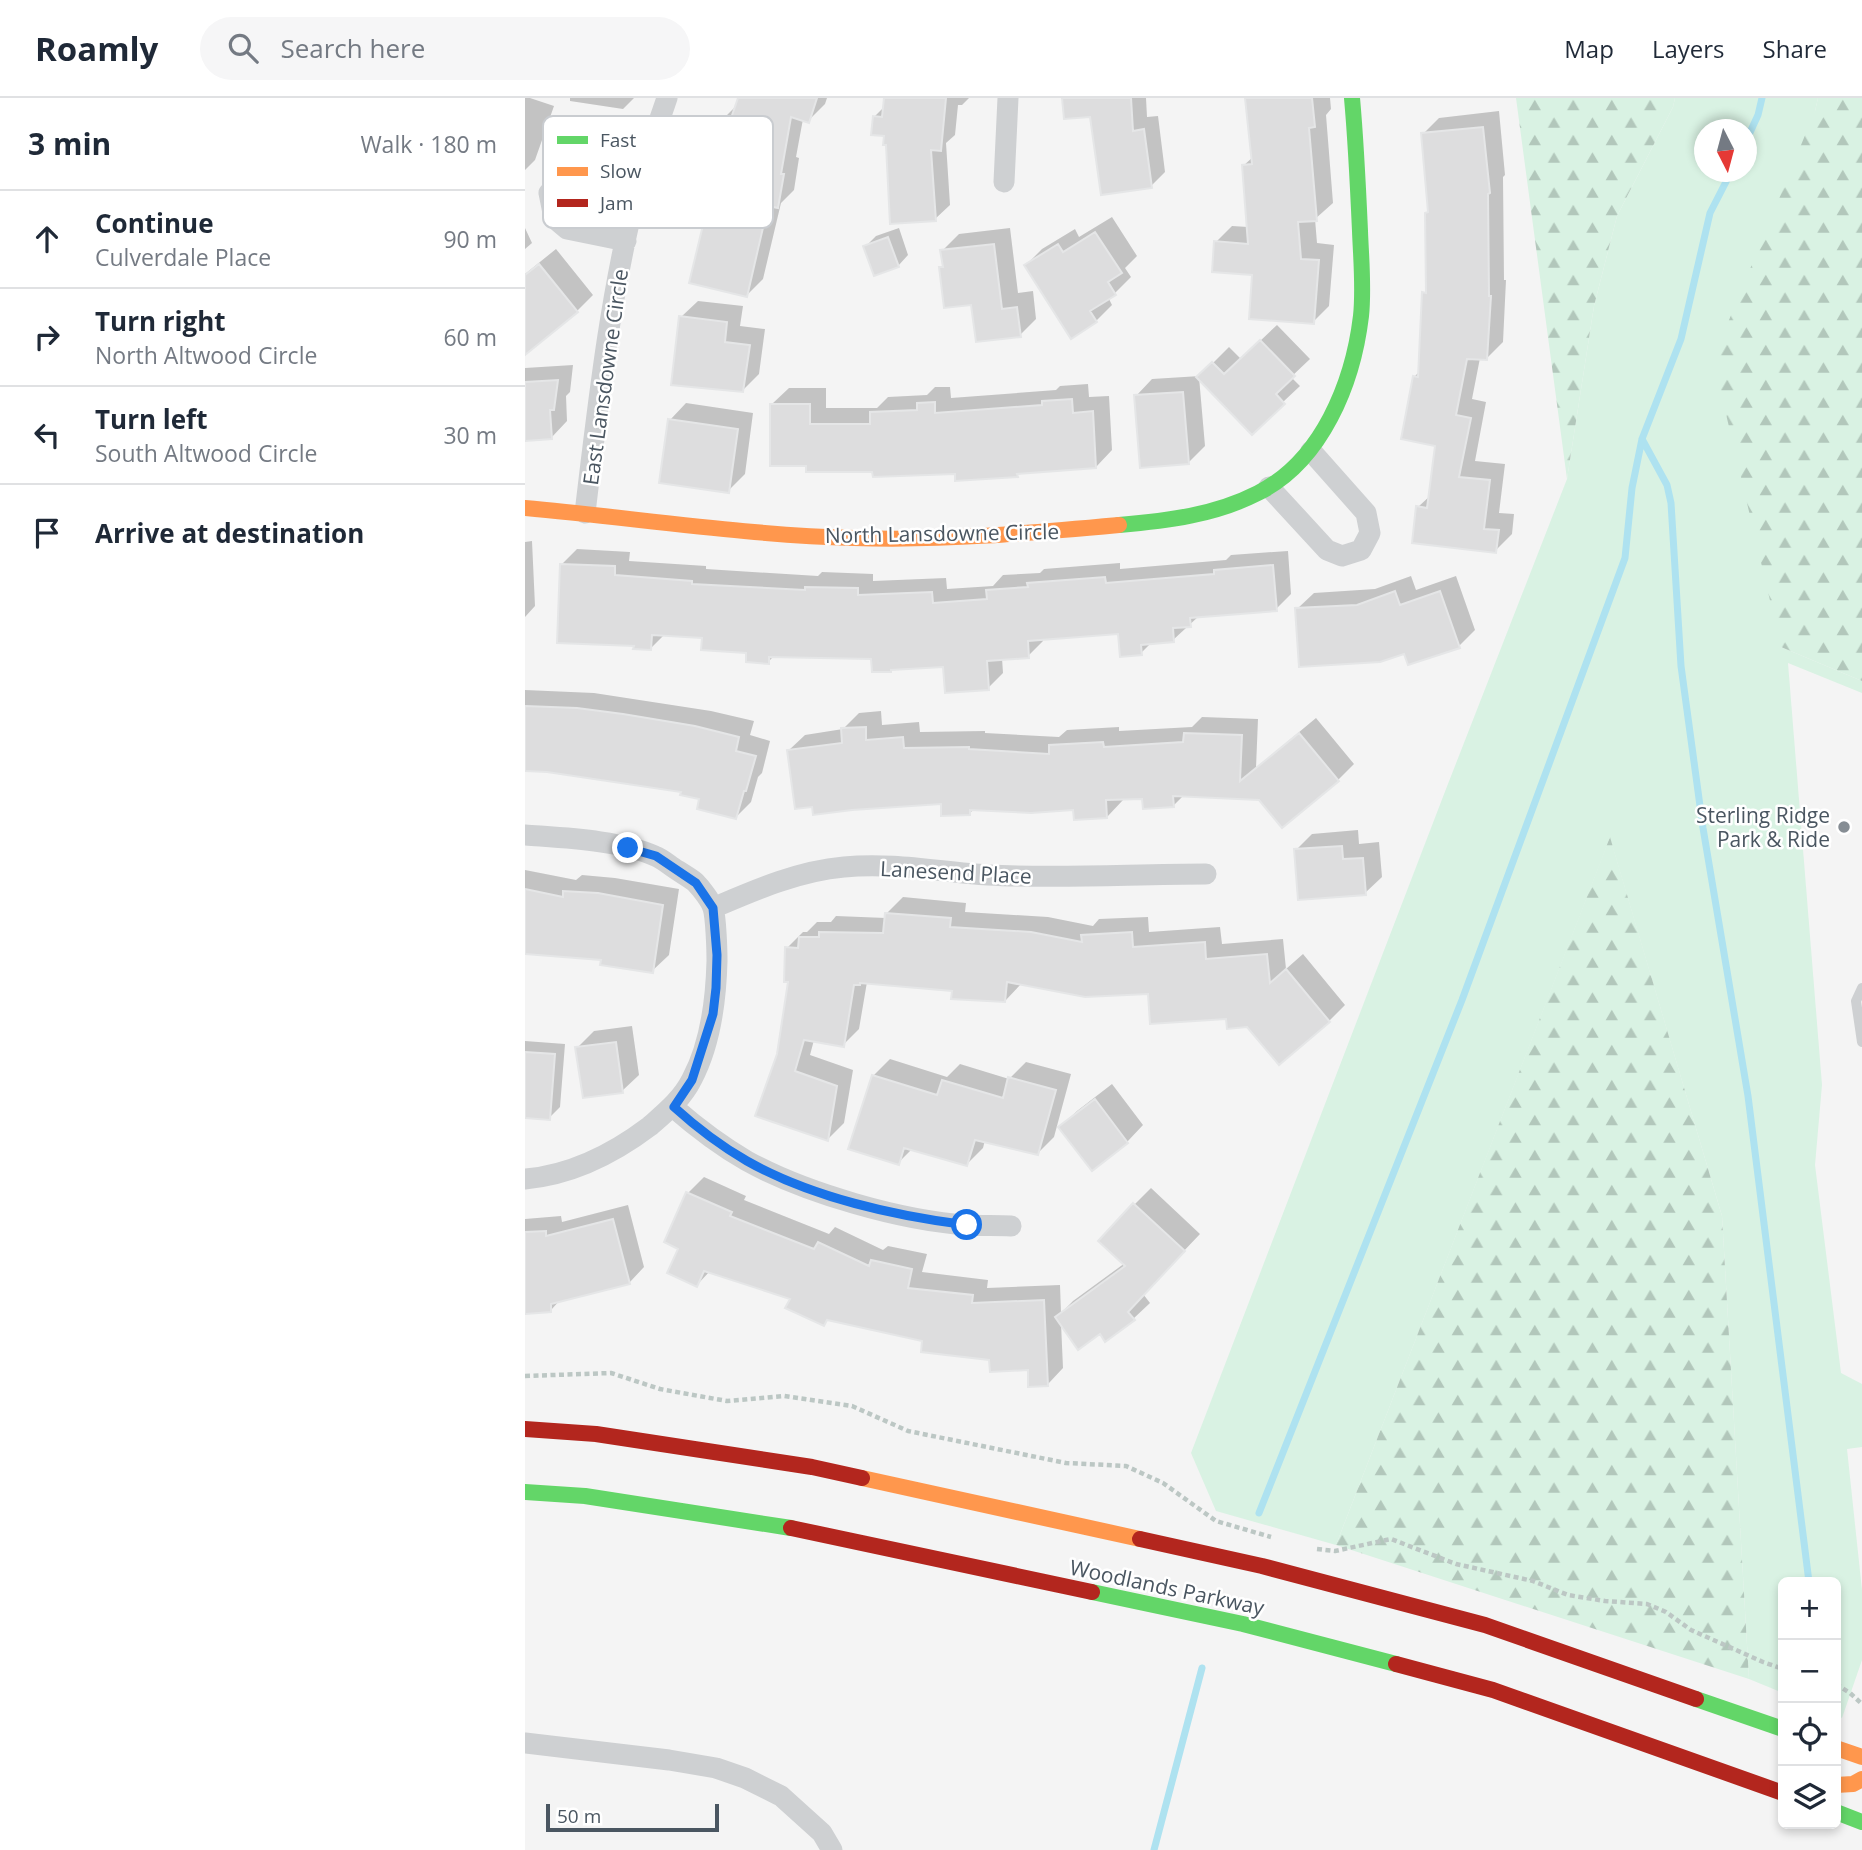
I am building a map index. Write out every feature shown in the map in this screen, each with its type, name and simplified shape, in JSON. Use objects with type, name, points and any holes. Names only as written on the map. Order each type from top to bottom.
[{"type":"main road","name":"North Lansdowne Circle","points":[[525,508],[823,537],[878,538],[1002,535],[1141,524],[1210,513],[1239,503],[1269,487],[1291,471],[1311,451],[1334,412],[1353,358],[1362,297],[1359,191],[1352,98]]},
{"type":"main road","name":"Woodlands Parkway","points":[[525,1429],[596,1434],[813,1467],[1262,1566],[1485,1625],[1778,1727]]},
{"type":"main road","name":"Woodlands Parkway","points":[[525,1492],[586,1496],[795,1529],[1243,1624],[1493,1690],[1778,1791]]},
{"type":"main road","points":[[1493,1690],[1566,1698]]},
{"type":"main road","points":[[1841,1750],[1862,1757]]},
{"type":"main road","points":[[1841,1785],[1862,1779]]},
{"type":"main road","points":[[1841,1814],[1862,1822]]},
{"type":"street","name":"East Lansdowne Circle","points":[[661,116],[667,98]]},
{"type":"street","points":[[1004,182],[1008,98]]},
{"type":"street","name":"East Lansdowne Circle","points":[[566,228],[626,241]]},
{"type":"street","name":"East Lansdowne Circle","points":[[585,513],[609,327],[629,228]]},
{"type":"street","points":[[1269,487],[1327,550],[1342,556],[1361,550],[1370,533],[1366,513],[1311,451]]},
{"type":"street","points":[[525,835],[589,841],[656,856],[696,883],[713,908],[717,955],[713,1014],[692,1080],[674,1107],[604,1157],[572,1170],[525,1179]]},
{"type":"street","name":"Lanesend Place","points":[[713,908],[801,874],[845,867],[891,867],[1034,876],[1206,874]]},
{"type":"street","points":[[674,1107],[709,1136],[748,1161],[819,1191],[920,1219],[967,1225],[1011,1226]]},
{"type":"street","points":[[525,1752],[525,1743],[716,1768],[745,1778],[781,1796],[822,1833],[832,1850]]},
{"type":"lane","points":[[1862,988],[1856,1001],[1862,1042]]},
{"type":"path","points":[[525,1376],[611,1373],[660,1389],[727,1401],[784,1396],[852,1406],[908,1431],[1066,1463],[1126,1466],[1163,1483],[1216,1521],[1275,1538]]},
{"type":"path","points":[[1311,1549],[1335,1551],[1391,1539],[1456,1564],[1533,1581],[1568,1595],[1647,1604],[1666,1612],[1691,1630],[1778,1667]]},
{"type":"path","points":[[1841,1687],[1861,1702]]},
{"type":"green space","points":[[1516,98],[1675,98],[1673,107],[1617,216],[1594,306],[1567,479]]},
{"type":"green space","points":[[1675,98],[1818,98],[1815,111],[1781,647],[1862,681],[1862,693],[1788,663],[1822,1085],[1815,1165],[1841,1373],[1862,1384],[1862,1447],[1847,1449],[1862,1590],[1862,1660],[1842,1718],[1841,1577],[1778,1577],[1778,1691],[1749,1679],[1722,1216],[1610,838],[1336,1545],[1216,1511],[1191,1453],[1567,479],[1594,306],[1617,216],[1673,107]]},
{"type":"green space","points":[[1818,98],[1862,98],[1862,681],[1781,647],[1713,359]]},
{"type":"green space","points":[[1610,837],[1722,1216],[1749,1679],[1336,1545]]},
{"type":"building","points":[[738,98],[817,98],[809,123],[791,117],[778,208],[773,207],[773,116],[732,116]]},
{"type":"building","points":[[884,98],[946,98],[941,151],[931,150],[936,221],[890,224],[886,145],[883,145],[884,136],[871,135],[873,116],[882,117]]},
{"type":"building","points":[[1062,98],[1131,98],[1133,131],[1144,129],[1152,188],[1101,195],[1090,117],[1064,119]]},
{"type":"building","points":[[1245,98],[1312,98],[1315,127],[1309,128],[1317,221],[1298,222],[1301,259],[1319,260],[1314,324],[1249,319],[1252,275],[1212,272],[1214,241],[1248,244],[1242,165],[1252,164]]},
{"type":"building","points":[[1483,127],[1490,193],[1491,296],[1487,360],[1467,359],[1456,415],[1471,418],[1459,477],[1490,480],[1484,529],[1499,530],[1496,553],[1412,543],[1416,506],[1427,508],[1435,446],[1401,439],[1413,376],[1418,377],[1422,292],[1426,293],[1425,213],[1428,212],[1421,133]]},
{"type":"building","points":[[702,228],[763,228],[747,297],[689,283]]},
{"type":"building","points":[[1095,232],[1122,273],[1108,282],[1116,295],[1090,311],[1097,322],[1071,339],[1024,265],[1058,244],[1063,252]]},
{"type":"building","points":[[888,237],[899,267],[874,276],[863,246]]},
{"type":"building","points":[[994,244],[1002,309],[1017,307],[1021,337],[976,342],[971,305],[944,308],[939,267],[943,267],[940,250]]},
{"type":"building","points":[[539,264],[578,312],[525,355],[525,275]]},
{"type":"building","points":[[679,316],[727,322],[725,342],[750,345],[743,392],[671,385]]},
{"type":"building","points":[[1260,340],[1295,376],[1276,394],[1285,404],[1252,435],[1196,377],[1212,362],[1224,374]]},
{"type":"building","points":[[558,380],[554,410],[550,410],[552,439],[525,441],[525,382]]},
{"type":"building","points":[[1183,392],[1189,464],[1140,468],[1134,395]]},
{"type":"building","points":[[1072,399],[1073,413],[1093,411],[1096,468],[955,481],[955,474],[873,477],[872,472],[806,472],[806,466],[770,466],[770,404],[810,404],[810,424],[870,424],[870,412],[917,410],[917,403],[935,402],[935,413],[1042,405],[1042,401]]},
{"type":"building","points":[[668,419],[738,429],[729,493],[659,483]]},
{"type":"building","points":[[560,564],[615,566],[615,575],[692,581],[692,584],[805,590],[805,587],[858,588],[858,595],[932,592],[933,603],[987,599],[986,590],[1028,587],[1027,583],[1105,577],[1106,583],[1214,574],[1214,570],[1273,565],[1277,611],[1190,618],[1191,627],[1173,628],[1174,642],[1141,645],[1142,655],[1120,657],[1118,634],[1028,641],[1029,658],[987,661],[989,690],[945,693],[943,667],[872,672],[871,659],[769,657],[769,664],[746,662],[746,653],[701,650],[702,638],[652,635],[651,650],[633,649],[634,646],[557,643]]},
{"type":"building","points":[[1395,591],[1400,605],[1440,591],[1460,648],[1408,665],[1404,654],[1380,662],[1299,667],[1295,608],[1357,605]]},
{"type":"building","points":[[525,706],[577,708],[623,714],[695,726],[739,737],[736,751],[756,756],[736,819],[697,809],[699,799],[680,795],[681,792],[525,771]]},
{"type":"building","points":[[866,727],[866,740],[903,737],[904,748],[969,747],[1049,754],[1049,745],[1103,742],[1104,747],[1183,742],[1184,733],[1242,735],[1240,781],[1299,733],[1339,781],[1282,828],[1259,800],[1173,796],[1174,807],[1143,809],[1142,799],[1106,800],[1107,818],[1074,820],[1073,810],[1031,813],[970,810],[970,815],[941,816],[941,804],[813,815],[812,807],[795,809],[787,750],[842,743],[841,728]]},
{"type":"building","points":[[1342,846],[1343,859],[1363,858],[1366,895],[1298,900],[1294,849]]},
{"type":"building","points":[[525,889],[563,897],[563,891],[598,893],[663,905],[653,973],[600,965],[601,960],[525,954]]},
{"type":"building","points":[[885,913],[951,918],[950,927],[1031,932],[1082,942],[1081,935],[1132,932],[1133,947],[1205,942],[1206,959],[1267,954],[1270,983],[1286,969],[1330,1022],[1279,1065],[1247,1027],[1227,1029],[1226,1019],[1150,1024],[1148,994],[1085,997],[1007,982],[1005,1002],[951,999],[952,991],[860,983],[854,985],[844,1047],[804,1040],[795,1071],[837,1086],[828,1141],[755,1116],[777,1054],[788,982],[784,982],[785,947],[798,948],[799,937],[819,937],[819,932],[883,933]]},
{"type":"building","points":[[616,1042],[623,1093],[583,1098],[575,1047]]},
{"type":"building","points":[[525,1052],[555,1054],[550,1120],[525,1118]]},
{"type":"building","points":[[872,1075],[937,1095],[942,1080],[1003,1098],[1008,1077],[1056,1090],[1038,1155],[975,1140],[967,1166],[904,1148],[899,1165],[848,1149]]},
{"type":"building","points":[[1095,1099],[1128,1143],[1092,1171],[1058,1127]]},
{"type":"building","points":[[686,1192],[732,1212],[730,1216],[814,1249],[818,1242],[869,1266],[871,1260],[912,1269],[908,1288],[973,1295],[972,1303],[1044,1300],[1048,1386],[1028,1387],[1028,1370],[990,1372],[989,1360],[921,1352],[922,1341],[827,1320],[824,1326],[785,1308],[790,1299],[704,1271],[697,1287],[667,1273],[678,1249],[664,1242]]},
{"type":"building","points":[[1133,1203],[1185,1251],[1128,1312],[1135,1320],[1105,1342],[1100,1334],[1078,1350],[1055,1317],[1125,1266],[1098,1241]]},
{"type":"building","points":[[613,1219],[630,1284],[551,1304],[551,1312],[525,1314],[525,1232],[546,1231],[546,1236]]},
{"type":"waterway","points":[[1756,119],[1762,98]]},
{"type":"waterway","points":[[1259,1513],[1462,1000],[1625,558],[1632,488],[1642,439],[1681,339],[1710,213],[1726,182]]},
{"type":"waterway","points":[[1642,439],[1667,485],[1671,503],[1681,666],[1703,828],[1748,1096],[1808,1577]]},
{"type":"waterway","points":[[1154,1850],[1202,1668]]},
{"type":"traffic: fast","points":[[1119,525],[1190,516],[1225,507],[1258,493],[1280,479],[1300,461],[1331,418],[1351,367],[1362,305],[1352,98]]},
{"type":"traffic: fast","points":[[525,1492],[585,1496],[791,1528]]},
{"type":"traffic: fast","points":[[1092,1592],[1243,1624],[1396,1664]]},
{"type":"traffic: fast","points":[[1696,1699],[1778,1727]]},
{"type":"traffic: fast","points":[[1841,1814],[1862,1822]]},
{"type":"traffic: slow","points":[[525,508],[731,530],[887,539],[1119,525]]},
{"type":"traffic: slow","points":[[862,1478],[1140,1539]]},
{"type":"traffic: slow","points":[[1841,1750],[1862,1757]]},
{"type":"traffic: slow","points":[[1841,1785],[1853,1784],[1862,1779]]},
{"type":"traffic: jam","points":[[525,1429],[596,1434],[812,1467],[862,1478]]},
{"type":"traffic: jam","points":[[791,1528],[1092,1592]]},
{"type":"traffic: jam","points":[[1140,1539],[1262,1566],[1485,1625],[1696,1699]]},
{"type":"traffic: jam","points":[[1396,1664],[1493,1690],[1778,1791]]},
{"type":"place","name":"Sterling Ridge Park & Ride","points":[[1844,827]]},
{"type":"route","points":[[628,848],[656,856],[696,883],[713,908],[717,955],[713,1014],[692,1080],[674,1107],[718,1142],[748,1161],[786,1179],[867,1206],[920,1219],[967,1225]]}]
